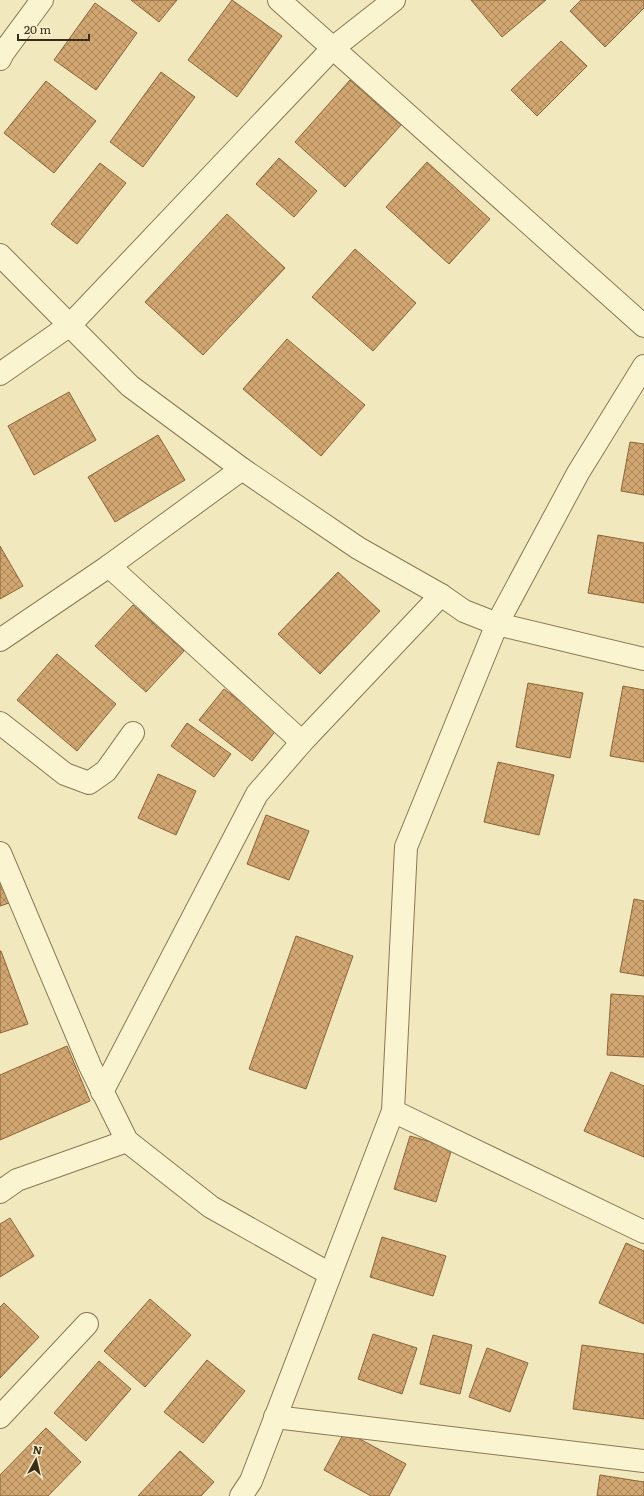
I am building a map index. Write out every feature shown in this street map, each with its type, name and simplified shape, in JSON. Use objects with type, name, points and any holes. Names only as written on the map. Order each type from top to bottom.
[{"type":"street","points":[[0,59],[42,0]]},
{"type":"street","points":[[279,0],[644,326]]},
{"type":"street","points":[[0,374],[70,325],[333,48],[394,0]]},
{"type":"street","points":[[0,255],[130,386],[242,470],[358,548],[464,611],[497,624],[644,659]]},
{"type":"street","points":[[241,1496],[251,1481],[393,1111],[406,848],[497,624],[578,473],[644,366]]},
{"type":"street","points":[[0,640],[109,566],[242,470]]},
{"type":"street","points":[[109,566],[302,742]]},
{"type":"street","points":[[102,1092],[257,794],[302,742],[441,596]]},
{"type":"street","points":[[0,723],[65,774],[89,783],[106,771],[132,733]]},
{"type":"street","points":[[0,853],[90,1066],[127,1141],[211,1207],[330,1274]]},
{"type":"street","points":[[393,1111],[644,1232]]},
{"type":"street","points":[[0,1192],[16,1180],[127,1141]]},
{"type":"street","points":[[0,1417],[87,1324]]},
{"type":"street","points":[[275,1417],[644,1461]]},
{"type":"building","points":[[131,0],[177,0],[159,22]]},
{"type":"building","points":[[232,0],[282,36],[237,97],[188,60]]},
{"type":"building","points":[[471,0],[546,0],[502,37]]},
{"type":"building","points":[[581,0],[644,0],[644,8],[605,47],[570,11]]},
{"type":"building","points":[[95,3],[137,33],[96,90],[54,60]]},
{"type":"building","points":[[561,41],[587,66],[537,116],[511,90]]},
{"type":"building","points":[[161,72],[195,97],[143,167],[110,142]]},
{"type":"building","points":[[350,80],[401,125],[345,187],[295,142]]},
{"type":"building","points":[[46,81],[96,121],[54,173],[4,133]]},
{"type":"building","points":[[279,158],[317,191],[294,217],[256,184]]},
{"type":"building","points":[[427,162],[490,219],[449,264],[386,207]]},
{"type":"building","points":[[100,163],[126,183],[77,244],[51,224]]},
{"type":"building","points":[[227,214],[285,268],[203,355],[145,302]]},
{"type":"building","points":[[355,249],[416,303],[373,351],[312,297]]},
{"type":"building","points":[[287,339],[365,405],[321,456],[243,389]]},
{"type":"building","points":[[69,392],[96,440],[34,475],[8,426]]},
{"type":"building","points":[[158,435],[185,480],[115,522],[88,477]]},
{"type":"building","points":[[630,442],[644,444],[644,495],[621,491]]},
{"type":"building","points":[[598,535],[644,543],[644,603],[588,593]]},
{"type":"building","points":[[0,546],[23,586],[0,599]]},
{"type":"building","points":[[338,572],[380,611],[320,674],[278,634]]},
{"type":"building","points":[[133,605],[184,651],[146,692],[95,646]]},
{"type":"building","points":[[57,654],[116,704],[77,751],[17,700]]},
{"type":"building","points":[[528,683],[583,693],[570,758],[516,747]]},
{"type":"building","points":[[623,686],[644,690],[644,762],[610,756]]},
{"type":"building","points":[[224,689],[277,729],[252,761],[199,720]]},
{"type":"building","points":[[187,723],[231,754],[214,777],[171,746]]},
{"type":"building","points":[[498,762],[554,775],[539,835],[484,822]]},
{"type":"building","points":[[158,774],[196,791],[176,835],[138,818]]},
{"type":"building","points":[[266,815],[309,831],[289,880],[247,864]]},
{"type":"building","points":[[0,877],[9,903],[0,906]]},
{"type":"building","points":[[634,899],[644,901],[644,976],[620,972]]},
{"type":"building","points":[[296,936],[353,956],[306,1089],[249,1069]]},
{"type":"building","points":[[0,951],[28,1024],[0,1033]]},
{"type":"building","points":[[611,994],[644,996],[644,1057],[607,1055]]},
{"type":"building","points":[[67,1046],[90,1101],[0,1140],[0,1075]]},
{"type":"building","points":[[611,1072],[644,1086],[644,1157],[584,1131]]},
{"type":"building","points":[[410,1136],[452,1148],[436,1202],[394,1189]]},
{"type":"building","points":[[10,1218],[34,1256],[0,1277],[0,1224]]},
{"type":"building","points":[[382,1237],[446,1256],[433,1296],[370,1277]]},
{"type":"building","points":[[626,1243],[644,1251],[644,1324],[599,1303]]},
{"type":"building","points":[[150,1299],[191,1335],[145,1387],[104,1351]]},
{"type":"building","points":[[4,1303],[39,1337],[0,1378],[0,1307]]},
{"type":"building","points":[[373,1334],[417,1348],[402,1394],[358,1379]]},
{"type":"building","points":[[433,1335],[472,1345],[460,1394],[420,1384]]},
{"type":"building","points":[[582,1345],[644,1354],[644,1419],[573,1409]]},
{"type":"building","points":[[487,1348],[528,1363],[510,1412],[469,1397]]},
{"type":"building","points":[[207,1360],[245,1391],[203,1443],[164,1412]]},
{"type":"building","points":[[99,1361],[131,1389],[86,1441],[54,1413]]},
{"type":"building","points":[[46,1428],[81,1462],[48,1496],[0,1496],[0,1475]]},
{"type":"building","points":[[345,1431],[406,1464],[389,1496],[371,1496],[324,1470]]},
{"type":"building","points":[[180,1451],[214,1482],[201,1496],[138,1496]]},
{"type":"building","points":[[600,1475],[644,1482],[644,1496],[597,1496]]}]
